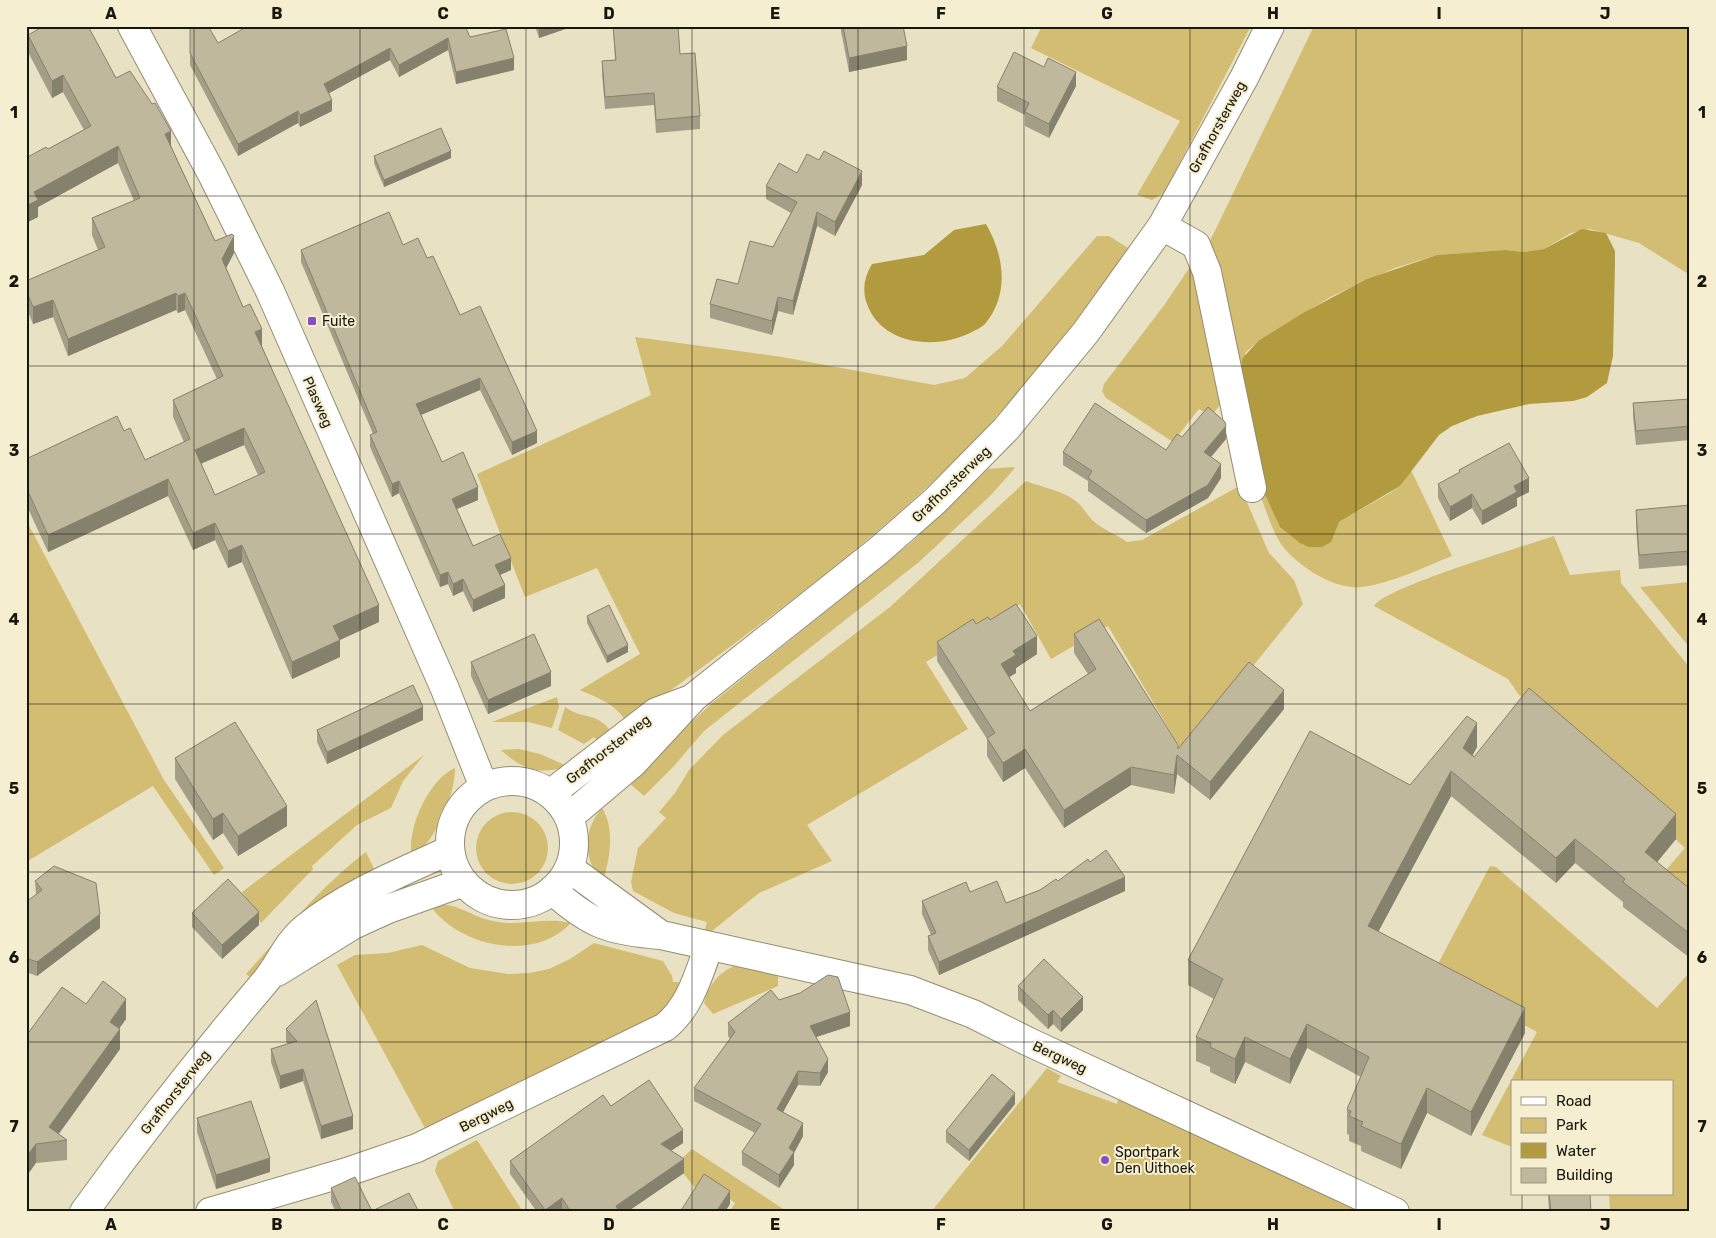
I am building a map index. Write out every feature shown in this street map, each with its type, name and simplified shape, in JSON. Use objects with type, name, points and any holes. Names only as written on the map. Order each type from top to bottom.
[{"type":"street","name":"Plasweg","points":[[132,26],[212,174],[270,291],[445,689],[484,787]]},
{"type":"street","name":"Grafhorsterweg","points":[[569,817],[633,763],[694,697],[878,551],[1006,430],[1070,352],[1162,226],[1244,78],[1270,26]]},
{"type":"street","points":[[1162,226],[1196,245],[1207,272],[1252,488]]},
{"type":"street","name":"Grafhorsterweg","points":[[550,794],[656,712],[694,697]]},
{"type":"street","points":[[498,782],[525,782],[550,794],[569,817],[574,842],[569,868],[562,880],[540,898],[513,905],[486,899],[474,892],[464,882],[455,867],[450,850],[450,835],[454,820],[461,807],[484,787],[498,782]]},
{"type":"street","name":"Grafhorsterweg","points":[[88,1210],[225,1027],[270,976],[288,946],[320,917],[368,888],[450,850]]},
{"type":"street","name":"Bergweg","points":[[569,868],[661,935]]},
{"type":"street","name":"Grafhorsterweg","points":[[270,976],[353,925],[388,909],[464,882]]},
{"type":"street","name":"Bergweg","points":[[552,890],[577,913],[589,920],[629,933],[661,935],[910,990],[973,1014],[1043,1049],[1395,1212]]},
{"type":"street","name":"Bergweg","points":[[210,1212],[347,1172],[417,1148],[665,1027],[679,1016],[688,1001],[709,946]]},
{"type":"green space","points":[[1042,26],[1251,26],[1164,193],[1152,200],[1137,195],[1180,121],[1031,48]]},
{"type":"green space","points":[[1314,26],[1690,26],[1690,275],[1639,243],[1590,229],[1571,233],[1544,249],[1524,252],[1505,250],[1437,255],[1395,268],[1332,296],[1258,341],[1245,353],[1333,536],[1339,522],[1400,486],[1411,470],[1452,556],[1397,578],[1362,587],[1351,587],[1328,581],[1306,568],[1281,544],[1268,518],[1259,491],[1206,245],[1210,241]]},
{"type":"green space","points":[[1097,236],[1109,236],[1128,248],[1089,303],[1004,409],[919,495],[838,564],[627,723],[623,716],[613,707],[601,699],[580,690],[640,654],[597,568],[525,597],[477,474],[651,395],[635,337],[782,357],[934,385],[965,378],[1002,346]]},
{"type":"green space","points":[[1192,264],[1224,399],[1211,417],[1199,409],[1173,442],[1106,398],[1102,391],[1104,384],[1165,304]]},
{"type":"green space","points":[[1015,468],[991,495],[919,562],[704,731],[674,766],[644,796],[628,782],[711,704],[912,542],[988,469]]},
{"type":"green space","points":[[1026,481],[1068,496],[1077,502],[1097,524],[1127,542],[1142,540],[1243,484],[1246,500],[1269,553],[1294,580],[1303,604],[1183,753],[1108,626],[1051,659],[1020,604],[926,662],[968,729],[807,825],[832,861],[759,893],[712,931],[704,932],[707,922],[674,913],[633,891],[631,882],[638,848],[666,818],[659,812],[675,793],[689,770],[723,735],[890,607]]},
{"type":"green space","points":[[26,520],[164,780],[224,868],[214,875],[153,786],[26,862]]},
{"type":"green space","points":[[1554,536],[1570,575],[1620,570],[1621,583],[1690,668],[1690,902],[1659,878],[1685,848],[1655,821],[1661,814],[1519,695],[1508,679],[1374,606],[1384,598],[1403,588]]},
{"type":"green space","points":[[1690,582],[1690,648],[1640,587]]},
{"type":"green space","points":[[557,697],[559,707],[552,728],[528,722],[492,722]]},
{"type":"green space","points":[[565,707],[596,719],[613,734],[600,744],[594,737],[584,744],[558,730]]},
{"type":"green space","points":[[519,749],[540,754],[567,766],[549,770],[532,769],[516,762],[501,750]]},
{"type":"green space","points":[[424,755],[403,781],[391,808],[357,825],[312,866],[313,869],[261,923],[242,892]]},
{"type":"green space","points":[[455,768],[452,792],[442,817],[429,840],[412,858],[412,834],[421,807],[436,783]]},
{"type":"green space","points":[[602,808],[609,825],[610,834],[608,863],[603,881],[591,864],[588,854],[588,835]]},
{"type":"green space","points":[[512,812],[526,815],[538,822],[545,834],[548,848],[545,862],[538,874],[526,881],[512,884],[498,881],[486,874],[479,862],[476,848],[479,834],[486,822],[498,815]]},
{"type":"green space","points":[[366,852],[376,873],[267,958],[250,977],[246,974],[318,894]]},
{"type":"green space","points":[[1490,866],[1496,867],[1657,1008],[1690,972],[1690,1212],[1610,1212],[1609,1196],[1674,1196],[1674,1080],[1511,1080],[1537,1032],[1432,975]]},
{"type":"green space","points":[[429,904],[440,904],[458,908],[481,918],[499,922],[561,921],[571,923],[555,935],[537,943],[517,946],[497,945],[458,931],[442,919]]},
{"type":"green space","points":[[594,943],[663,961],[672,976],[673,982],[679,982],[677,993],[663,1014],[427,1132],[337,965],[355,955],[388,953],[422,945],[470,968],[508,974],[529,973],[549,969],[570,959]]},
{"type":"green space","points":[[734,966],[778,973],[778,986],[713,1014],[704,1003],[708,991],[723,972]]},
{"type":"green space","name":"Sportpark Den Uithoek","points":[[1047,1068],[1061,1076],[1057,1082],[1117,1104],[1118,1099],[1123,1097],[1366,1212],[931,1212]]},
{"type":"green space","points":[[1511,1081],[1511,1147],[1482,1135]]},
{"type":"green space","points":[[477,1140],[523,1212],[455,1212],[435,1171],[438,1161]]},
{"type":"green space","points":[[692,1149],[788,1212],[729,1212],[735,1203],[702,1179],[695,1188],[676,1164]]},
{"type":"water","points":[[986,224],[997,248],[1002,274],[998,300],[993,312],[984,325],[958,338],[928,342],[898,336],[885,329],[874,318],[865,299],[864,289],[867,274],[872,264],[924,255],[954,230]]},
{"type":"water","points":[[1582,229],[1606,233],[1615,251],[1613,356],[1607,383],[1587,397],[1573,401],[1529,404],[1477,416],[1452,426],[1439,435],[1400,486],[1339,522],[1331,542],[1322,547],[1309,547],[1300,543],[1280,527],[1264,492],[1242,371],[1242,359],[1258,341],[1303,313],[1367,279],[1437,255],[1505,250],[1524,252],[1544,249]]},
{"type":"building","points":[[44,26],[88,26],[116,78],[130,71],[152,104],[155,103],[171,131],[165,134],[215,241],[232,234],[234,236],[222,259],[243,307],[250,304],[262,329],[255,332],[379,605],[333,626],[340,640],[292,662],[242,545],[228,551],[215,523],[193,533],[168,479],[48,535],[26,487],[26,459],[117,416],[124,431],[130,428],[145,460],[190,439],[173,400],[223,376],[185,293],[178,296],[176,293],[68,339],[53,300],[33,307],[26,290],[26,281],[105,247],[92,218],[140,198],[118,146],[34,192],[38,200],[26,206],[26,158],[46,147],[48,149],[91,126],[63,75],[52,81],[28,35]],"holes":[[[244,428],[265,472],[215,495],[195,450]]]},
{"type":"building","points":[[190,26],[208,26],[218,43],[248,26],[465,26],[470,37],[506,29],[514,58],[456,72],[448,38],[399,65],[390,48],[324,84],[332,100],[300,115],[298,111],[238,144],[190,53]]},
{"type":"building","points":[[613,26],[678,26],[680,54],[695,53],[700,116],[656,120],[654,93],[605,97],[602,61],[616,60]]},
{"type":"building","points":[[843,26],[903,26],[907,46],[849,58]]},
{"type":"building","points":[[1014,52],[1044,67],[1048,58],[1076,72],[1049,124],[1025,112],[1029,103],[997,87]]},
{"type":"building","points":[[441,128],[451,151],[384,180],[374,156]]},
{"type":"building","points":[[824,151],[862,171],[835,222],[817,212],[793,301],[778,297],[772,321],[710,304],[717,279],[738,284],[750,241],[773,247],[797,202],[766,186],[779,163],[797,173],[807,154],[819,160]]},
{"type":"building","points":[[389,212],[403,245],[418,238],[427,258],[433,256],[460,315],[480,306],[537,431],[512,442],[480,378],[416,404],[442,462],[463,452],[478,487],[452,499],[473,546],[500,534],[511,558],[495,565],[505,585],[473,600],[463,579],[453,584],[448,572],[440,575],[399,481],[392,484],[370,435],[377,432],[301,250]]},
{"type":"building","points":[[1690,399],[1690,426],[1636,431],[1633,403]]},
{"type":"building","points":[[1095,403],[1166,450],[1177,434],[1182,437],[1208,407],[1225,422],[1226,426],[1204,452],[1221,464],[1208,485],[1146,520],[1088,478],[1092,471],[1063,452]]},
{"type":"building","points":[[1509,443],[1529,478],[1514,486],[1517,492],[1482,511],[1472,494],[1450,507],[1438,484],[1460,472],[1459,470]]},
{"type":"building","points":[[1690,505],[1690,551],[1639,555],[1636,510]]},
{"type":"building","points":[[1016,604],[1037,636],[1013,651],[1016,655],[1001,664],[1030,711],[1096,669],[1074,634],[1099,619],[1178,745],[1178,749],[1249,662],[1284,690],[1210,782],[1177,755],[1174,775],[1131,767],[1064,810],[1025,749],[1003,763],[987,738],[995,733],[937,642],[973,619],[976,624],[988,617],[990,620]]},
{"type":"building","points":[[609,605],[628,645],[607,656],[587,616]]},
{"type":"building","points":[[534,634],[551,672],[488,700],[471,662]]},
{"type":"building","points":[[413,685],[423,707],[327,752],[317,730]]},
{"type":"building","points":[[1529,688],[1676,814],[1645,852],[1690,889],[1690,934],[1623,882],[1625,879],[1575,839],[1556,858],[1451,771],[1368,926],[1525,1008],[1471,1112],[1427,1088],[1401,1144],[1361,1126],[1363,1122],[1349,1116],[1351,1111],[1347,1109],[1369,1057],[1307,1024],[1290,1059],[1245,1037],[1235,1059],[1210,1047],[1211,1043],[1196,1037],[1223,979],[1188,960],[1310,731],[1410,785],[1467,716],[1477,723],[1463,748],[1474,757]]},
{"type":"building","points":[[235,722],[287,806],[238,836],[223,813],[213,819],[175,758]]},
{"type":"building","points":[[1106,850],[1125,877],[939,962],[928,936],[936,933],[922,901],[966,882],[970,892],[997,881],[1006,903],[1040,890],[1056,879],[1058,881],[1088,859],[1090,862]]},
{"type":"building","points":[[54,866],[96,883],[100,914],[37,962],[26,958],[26,902],[42,890],[35,881]]},
{"type":"building","points":[[228,879],[259,912],[222,945],[192,913]]},
{"type":"building","points":[[1044,959],[1083,997],[1061,1019],[1053,1010],[1048,1015],[1018,986]]},
{"type":"building","points":[[828,975],[838,977],[850,1012],[810,1026],[828,1059],[820,1073],[798,1071],[777,1109],[803,1123],[789,1148],[794,1152],[779,1175],[742,1152],[761,1124],[694,1088],[735,1032],[728,1023],[771,990],[779,1000],[800,993]]},
{"type":"building","points":[[103,981],[126,999],[110,1022],[120,1029],[49,1127],[67,1140],[36,1144],[26,1157],[26,1036],[62,987],[86,1004]]},
{"type":"building","points":[[316,1000],[353,1116],[321,1126],[303,1069],[280,1076],[271,1049],[297,1041],[286,1029]]},
{"type":"building","points":[[992,1074],[1015,1093],[969,1150],[946,1131]]},
{"type":"building","points":[[649,1080],[683,1130],[661,1144],[684,1159],[616,1206],[618,1210],[616,1212],[571,1212],[562,1198],[545,1210],[510,1161],[603,1095],[611,1106]]},
{"type":"building","points":[[251,1101],[270,1158],[216,1175],[197,1118]]},
{"type":"building","points":[[704,1174],[730,1191],[716,1212],[680,1212]]},
{"type":"building","points":[[355,1177],[372,1211],[409,1193],[419,1212],[342,1212],[331,1188]]},
{"type":"building","points":[[1549,1196],[1590,1196],[1591,1212],[1551,1212]]},
{"type":"place","name":"Fuite","points":[[312,321]]},
{"type":"place","name":"Sportpark Den Uithoek","points":[[1105,1160]]}]
